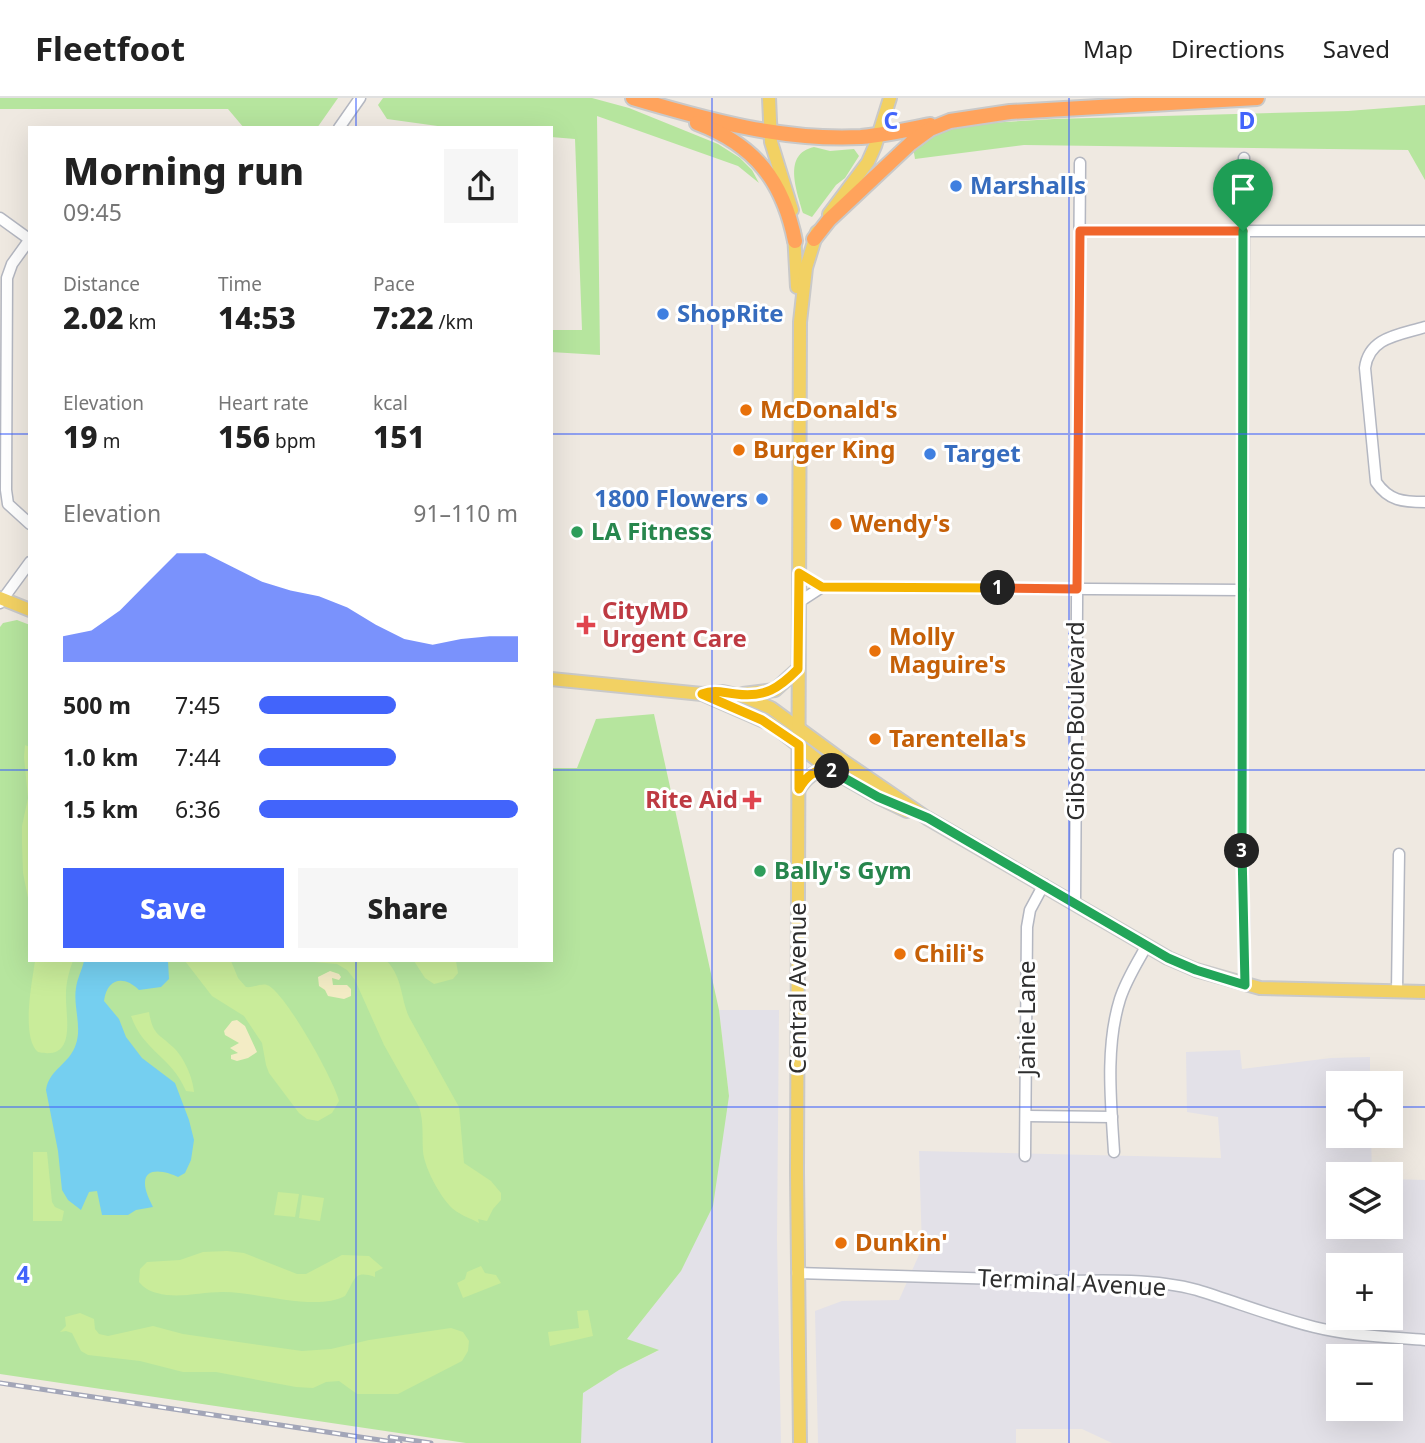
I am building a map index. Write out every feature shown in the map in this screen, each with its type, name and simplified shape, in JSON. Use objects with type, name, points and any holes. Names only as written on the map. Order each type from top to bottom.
[{"type":"highway","points":[[633,98],[770,132],[820,137],[879,135],[1010,112],[1257,98]]},
{"type":"highway","points":[[1163,98],[1224,98]]},
{"type":"highway","points":[[675,110],[726,135],[754,156],[779,192],[795,241]]},
{"type":"highway","points":[[814,239],[829,220],[911,143],[930,129],[950,121]]},
{"type":"main road","name":"Central Avenue","points":[[769,98],[770,132],[789,197],[795,241],[800,323]]},
{"type":"main road","name":"Central Avenue","points":[[800,1443],[797,1272],[798,669],[802,290],[814,239],[829,214],[863,170],[879,135],[890,98]]},
{"type":"main road","points":[[1,601],[28,609]]},
{"type":"main road","points":[[737,695],[775,690],[798,669]]},
{"type":"main road","points":[[553,679],[702,694],[717,691],[737,695],[771,708],[928,818],[1147,945],[1196,970],[1260,988],[1425,992]]},
{"type":"main road","points":[[702,694],[762,720],[828,769],[878,797],[928,818]]},
{"type":"main road","points":[[799,789],[809,776],[818,770],[828,769]]},
{"type":"street","points":[[340,126],[360,98]]},
{"type":"street","points":[[1244,158],[1242,827],[1245,985]]},
{"type":"street","name":"Gibson Boulevard","points":[[1075,902],[1080,163]]},
{"type":"street","points":[[0,218],[28,238]]},
{"type":"street","points":[[1080,231],[1425,232]]},
{"type":"street","points":[[28,240],[6,278],[3,374],[8,504],[28,522]]},
{"type":"street","points":[[1425,327],[1380,342],[1370,350],[1366,368],[1376,482],[1387,495],[1395,499],[1425,502]]},
{"type":"street","points":[[1,601],[28,565]]},
{"type":"street","points":[[799,573],[822,587],[1243,590]]},
{"type":"street","points":[[799,602],[822,587]]},
{"type":"street","points":[[1397,991],[1399,854]]},
{"type":"street","name":"Janie Lane","points":[[1025,1156],[1027,927],[1030,910],[1044,884]]},
{"type":"street","points":[[1115,1153],[1112,1036],[1128,977],[1147,945]]},
{"type":"street","points":[[1027,1116],[1112,1117]]},
{"type":"street","name":"Terminal Avenue","points":[[797,1272],[1101,1280],[1151,1284],[1194,1290],[1316,1328],[1425,1340]]},
{"type":"shaded area","points":[[719,1010],[779,1010],[777,1239],[781,1443],[581,1443],[583,1393],[619,1370],[658,1351],[627,1339],[681,1271],[729,1096]]},
{"type":"shaded area","points":[[1240,1050],[1242,1069],[1331,1058],[1370,1057],[1370,1071],[1326,1071],[1326,1148],[1371,1148],[1372,1162],[1326,1162],[1326,1239],[1403,1239],[1403,1179],[1425,1180],[1425,1443],[1112,1443],[1082,1429],[1016,1429],[1016,1443],[818,1443],[815,1311],[842,1301],[899,1300],[922,1248],[919,1151],[1221,1158],[1218,1117],[1187,1112],[1186,1052]]},
{"type":"green space","points":[[0,98],[338,98],[318,126],[242,126],[228,109],[0,109]]},
{"type":"green space","points":[[383,98],[592,98],[629,108],[718,144],[740,158],[752,170],[759,183],[738,166],[597,116],[600,355],[553,352],[553,330],[582,330],[575,139],[553,137],[553,126],[438,126],[387,119],[378,105]]},
{"type":"green space","points":[[1425,105],[1425,180],[1408,150],[1024,145],[915,159],[913,147],[943,128],[988,123],[1348,111]]},
{"type":"green space","points":[[814,147],[830,151],[854,149],[859,156],[845,178],[836,185],[812,217],[803,213],[794,174],[798,157]]},
{"type":"green space","points":[[17,620],[28,624],[28,962],[553,962],[553,768],[577,768],[596,719],[654,714],[719,1010],[729,1096],[713,1206],[681,1271],[627,1339],[659,1350],[619,1370],[583,1393],[581,1443],[466,1443],[0,1374],[0,627],[3,623]]},
{"type":"green space","points":[[25,745],[28,746],[28,798]]},
{"type":"green space","points":[[28,798],[28,898],[23,873],[22,826]]},
{"type":"green space","points":[[35,962],[73,962],[66,990],[67,1035],[59,1050],[51,1053],[38,1052],[33,1045],[29,1023]]},
{"type":"green space","points":[[186,962],[231,962],[238,978],[246,987],[267,985],[275,991],[308,1038],[328,1076],[339,1101],[332,1113],[318,1121],[307,1119],[299,1113],[269,1073],[262,1043],[244,1016],[212,996]]},
{"type":"green space","points":[[314,962],[388,962],[392,968],[399,981],[409,1017],[459,1107],[464,1163],[491,1181],[501,1193],[501,1200],[487,1221],[478,1219],[479,1223],[453,1209],[436,1186],[424,1158],[419,1107],[384,1045],[355,980],[347,970],[337,964]]},
{"type":"green space","points":[[415,962],[456,962],[458,973],[453,979],[434,984],[425,978]]},
{"type":"green space","points":[[149,1012],[154,1029],[177,1051],[184,1062],[194,1092],[186,1091],[173,1070],[143,1038],[131,1016]]},
{"type":"green space","points":[[33,1152],[47,1152],[52,1202],[55,1207],[64,1211],[62,1221],[33,1221]]},
{"type":"green space","points":[[278,1192],[299,1194],[295,1217],[274,1215]]},
{"type":"green space","points":[[302,1195],[324,1198],[320,1221],[299,1218]]},
{"type":"green space","points":[[203,1252],[244,1253],[297,1274],[306,1274],[342,1255],[369,1256],[383,1268],[375,1272],[375,1277],[362,1275],[355,1278],[345,1296],[318,1302],[236,1293],[165,1295],[145,1288],[139,1282],[140,1269],[147,1262],[180,1260]]},
{"type":"green space","points":[[481,1266],[485,1273],[496,1275],[501,1283],[463,1298],[457,1283],[465,1279],[467,1272]]},
{"type":"green space","points":[[588,1310],[593,1336],[550,1346],[548,1332],[579,1328],[577,1311]]},
{"type":"green space","points":[[80,1313],[94,1319],[95,1329],[99,1334],[108,1336],[153,1326],[183,1334],[302,1351],[331,1349],[369,1340],[451,1328],[463,1332],[469,1341],[468,1351],[462,1361],[398,1394],[357,1394],[339,1381],[326,1382],[313,1388],[296,1387],[216,1372],[183,1372],[140,1361],[88,1355],[81,1351],[72,1333],[60,1332],[66,1326],[65,1317]]},
{"type":"sand","points":[[330,971],[341,977],[339,980],[332,978],[333,985],[347,985],[351,989],[351,996],[344,999],[328,996],[319,986],[318,977]]},
{"type":"sand","points":[[237,1020],[245,1026],[257,1052],[237,1061],[231,1059],[231,1055],[238,1053],[230,1048],[239,1043],[225,1035],[224,1031],[232,1021]]},
{"type":"water","points":[[84,962],[168,962],[169,979],[161,987],[139,990],[128,982],[117,981],[109,987],[104,1001],[119,1019],[126,1037],[142,1058],[175,1083],[194,1140],[191,1160],[185,1173],[178,1177],[157,1171],[148,1174],[145,1187],[153,1207],[136,1210],[128,1215],[102,1215],[97,1191],[89,1192],[81,1210],[68,1200],[62,1190],[58,1151],[46,1090],[51,1077],[73,1051],[78,1037],[77,981]]},
{"type":"railway","points":[[0,1383],[400,1443]]},
{"type":"railway","points":[[390,1437],[431,1443]]},
{"type":"place","name":"Marshalls","points":[[956,186]]},
{"type":"place","name":"ShopRite","points":[[663,314]]},
{"type":"place","name":"McDonald's","points":[[746,410]]},
{"type":"place","name":"Burger King","points":[[739,450]]},
{"type":"place","name":"Target","points":[[930,454]]},
{"type":"place","name":"1800 Flowers","points":[[762,499]]},
{"type":"place","name":"Wendy's","points":[[836,524]]},
{"type":"place","name":"LA Fitness","points":[[577,532]]},
{"type":"place","name":"CityMD Urgent Care","points":[[586,625]]},
{"type":"place","name":"Molly Maguire's","points":[[875,651]]},
{"type":"place","name":"Tarentella's","points":[[875,739]]},
{"type":"place","name":"Rite Aid","points":[[752,800]]},
{"type":"place","name":"Bally's Gym","points":[[760,871]]},
{"type":"place","name":"Chili's","points":[[900,954]]},
{"type":"place","name":"Dunkin'","points":[[841,1243]]},
{"type":"route","points":[[1080,231],[1243,231],[1242,827],[1245,985],[1168,958],[928,818],[902,809],[828,769],[818,770],[809,776],[799,789],[799,745],[762,720],[702,694],[723,691],[737,695],[769,691],[779,687],[798,669],[799,573],[822,587],[1077,589],[1080,231]]}]
